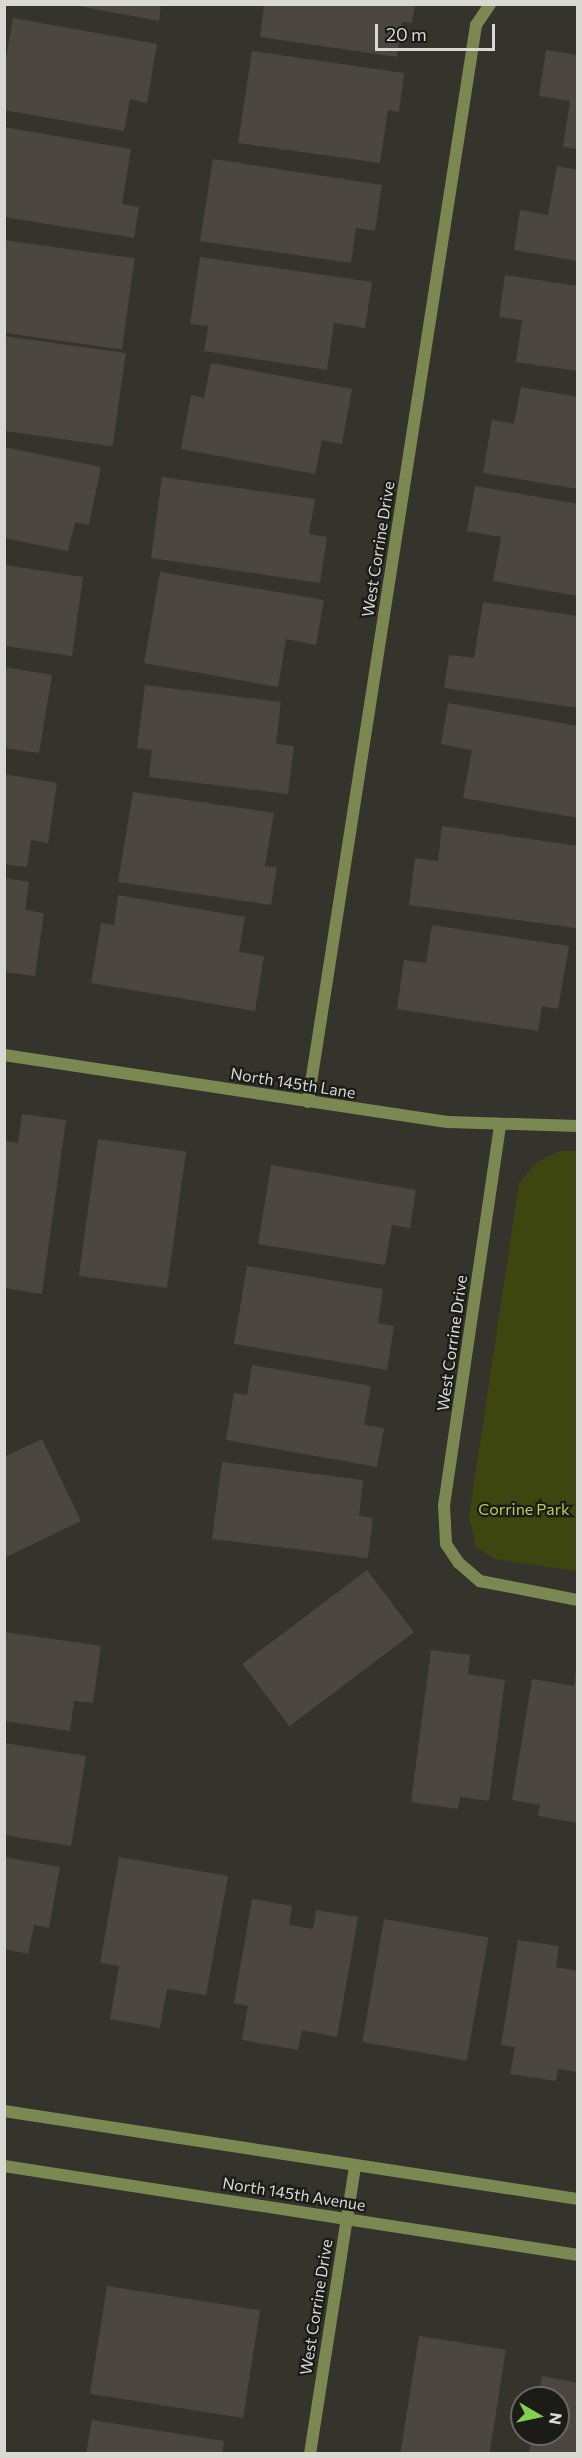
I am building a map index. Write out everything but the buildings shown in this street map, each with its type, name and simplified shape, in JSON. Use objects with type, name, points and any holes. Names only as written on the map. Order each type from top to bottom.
[{"type":"street","name":"West Corrine Drive","points":[[308,1102],[476,25],[490,4]]},
{"type":"street","name":"North 145th Lane","points":[[4,1055],[308,1102],[500,1126],[578,1126]]},
{"type":"street","name":"West Corrine Drive","points":[[500,1126],[444,1505],[446,1544],[459,1563],[480,1581],[578,1600]]},
{"type":"street","points":[[4,2111],[578,2199]]},
{"type":"street","name":"North 145th Avenue","points":[[4,2166],[578,2255]]},
{"type":"street","name":"West Corrine Drive","points":[[310,2454],[355,2166]]},
{"type":"green space","name":"Corrine Park","points":[[560,1151],[578,1151],[577,1571],[495,1559],[476,1547],[469,1516],[519,1183],[537,1162]]}]
